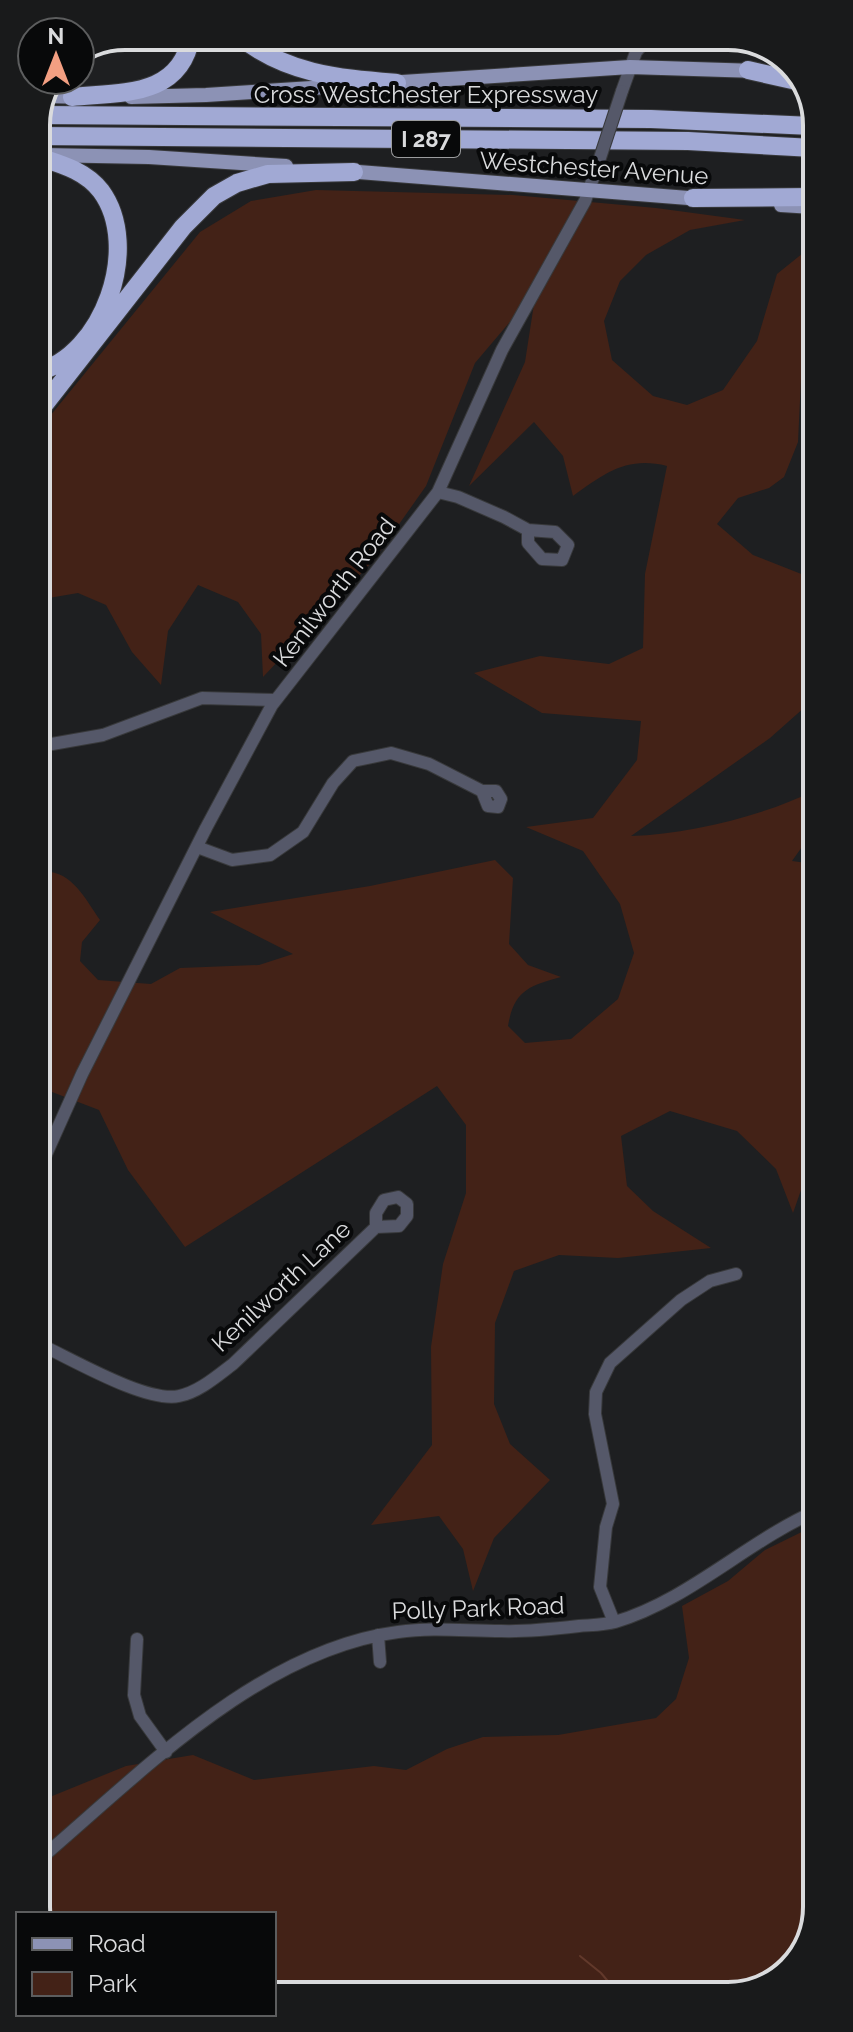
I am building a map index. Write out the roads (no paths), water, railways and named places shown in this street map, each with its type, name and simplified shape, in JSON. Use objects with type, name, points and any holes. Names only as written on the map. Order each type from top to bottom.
[{"type":"highway","points":[[72,97],[155,86],[179,67],[188,50]]},
{"type":"highway","points":[[261,50],[306,72],[335,78],[397,83]]},
{"type":"highway","points":[[748,70],[787,79]]},
{"type":"highway","name":"Cross Westchester Expressway","points":[[53,106],[681,119],[803,126]]},
{"type":"highway","name":"Cross Westchester Expressway","points":[[50,136],[688,141],[803,147]]},
{"type":"highway","points":[[50,160],[72,168],[96,186],[113,213],[119,248],[112,290],[94,324],[63,360],[50,366]]},
{"type":"highway","points":[[50,397],[189,220],[214,196],[237,183],[268,174],[354,172]]},
{"type":"highway","points":[[693,198],[803,197]]},
{"type":"main road","points":[[54,103],[72,97],[206,95],[630,67],[719,68],[783,74]]},
{"type":"main road","name":"Westchester Avenue","points":[[50,155],[149,157],[803,206]]},
{"type":"street","name":"Kenilworth Road","points":[[50,1145],[82,1074],[197,847],[276,700],[438,492],[502,350],[589,190],[637,50]]},
{"type":"street","points":[[438,492],[458,497],[528,530]]},
{"type":"street","points":[[50,744],[103,735],[202,698],[276,700]]},
{"type":"street","points":[[197,847],[232,860],[270,855],[303,832],[333,783],[353,761],[391,753],[429,764],[482,791]]},
{"type":"street","name":"Kenilworth Lane","points":[[50,1349],[152,1396],[182,1396],[233,1364],[376,1227]]},
{"type":"street","points":[[614,1622],[600,1587],[606,1527],[613,1504],[595,1414],[596,1392],[610,1363],[681,1300],[710,1281],[736,1274]]},
{"type":"street","name":"Polly Park Road","points":[[50,1851],[166,1752],[225,1707],[288,1667],[341,1645],[378,1635],[426,1629],[527,1631],[614,1622],[678,1594],[769,1534],[803,1517]]},
{"type":"street","points":[[378,1635],[380,1662]]},
{"type":"street","points":[[137,1639],[134,1695],[140,1716],[166,1752]]},
{"type":"waterway","points":[[580,1956],[609,1982]]}]
